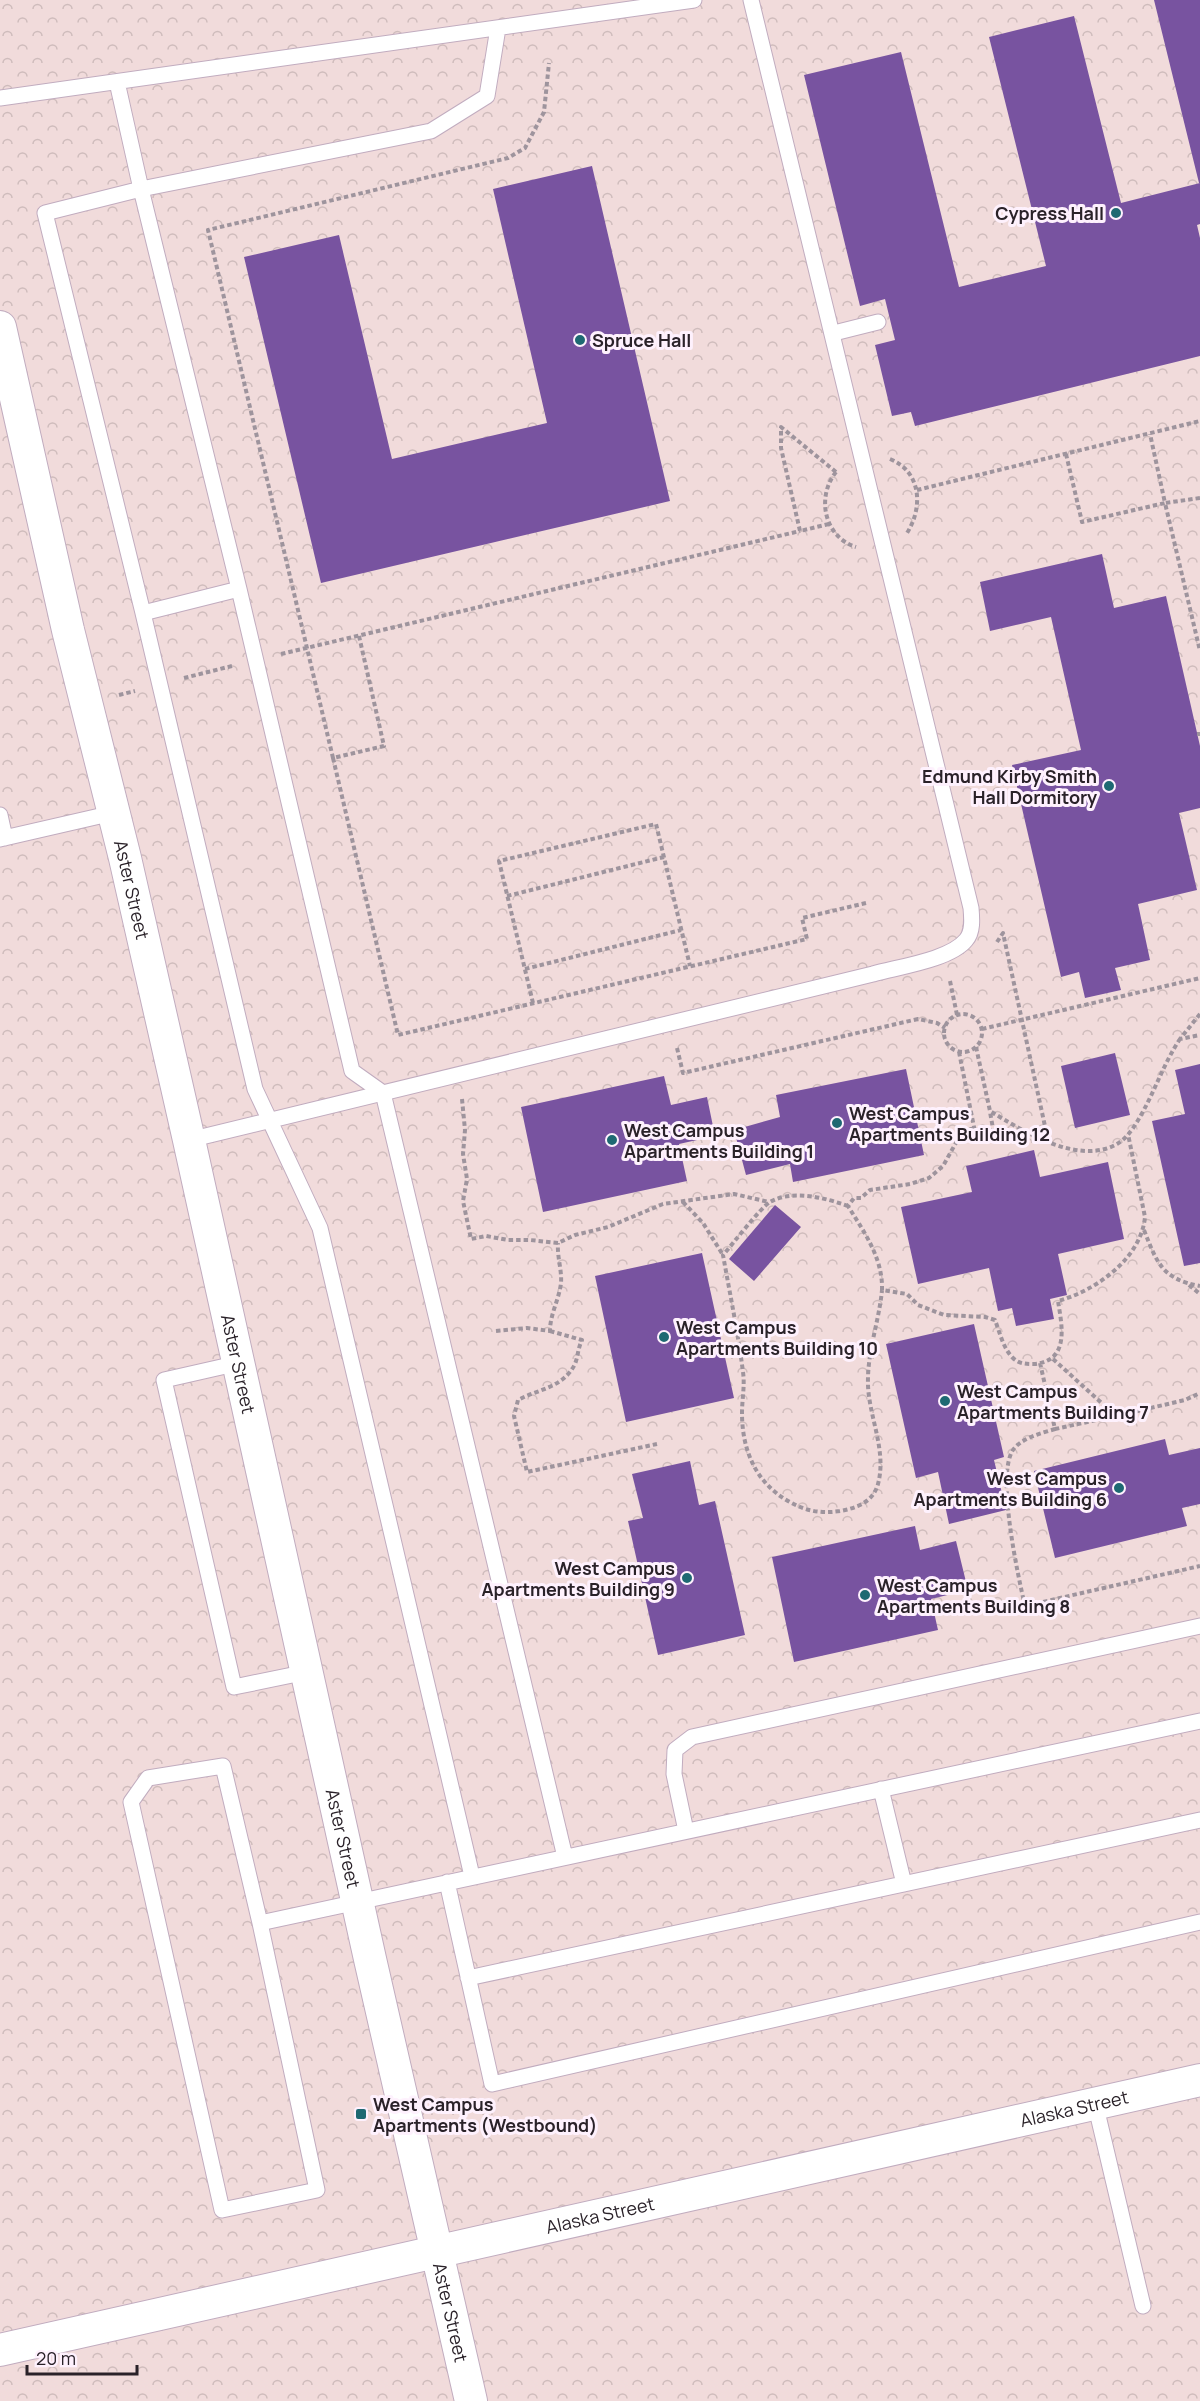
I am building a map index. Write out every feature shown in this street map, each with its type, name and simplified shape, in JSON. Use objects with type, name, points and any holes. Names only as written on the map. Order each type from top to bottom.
[{"type":"street","name":"Aster Street","points":[[0,327],[68,630],[189,1140],[471,2401]]},
{"type":"street","name":"Alaska Street","points":[[0,2350],[1200,2080]]},
{"type":"lane","points":[[0,98],[694,0]]},
{"type":"lane","points":[[189,1140],[873,974],[953,951],[967,940],[972,926],[971,908],[872,503],[834,333],[751,0]]},
{"type":"lane","points":[[472,1876],[320,1228],[255,1089],[45,213],[141,189],[430,131],[487,96],[498,28]]},
{"type":"lane","points":[[117,82],[352,1071],[383,1093],[565,1857]]},
{"type":"lane","points":[[834,333],[878,322]]},
{"type":"lane","points":[[142,613],[239,589]]},
{"type":"lane","points":[[0,815],[2,838],[113,813]]},
{"type":"lane","points":[[239,1363],[164,1380],[234,1687],[307,1672]]},
{"type":"lane","points":[[686,1831],[674,1774],[675,1750],[692,1737],[1200,1626]]},
{"type":"lane","points":[[260,1923],[1200,1722]]},
{"type":"lane","points":[[223,1766],[260,1923],[317,2190],[222,2210],[131,1802],[148,1778],[223,1766]]},
{"type":"lane","points":[[881,1790],[904,1884]]},
{"type":"lane","points":[[468,1978],[1200,1820]]},
{"type":"lane","points":[[447,1882],[492,2084],[1200,1922]]},
{"type":"lane","points":[[1095,2103],[1143,2306]]},
{"type":"path","points":[[549,63],[544,112],[525,148],[508,158],[208,230],[398,1035],[807,939],[802,918],[866,903]]},
{"type":"path","points":[[917,490],[1200,421]]},
{"type":"path","points":[[800,531],[780,448],[781,427],[836,472]]},
{"type":"path","points":[[1150,434],[1200,651]]},
{"type":"path","points":[[1066,454],[1082,522],[1165,503],[1200,498]]},
{"type":"path","points":[[883,457],[894,461],[904,469],[913,479],[917,490],[918,506],[915,521],[902,538]]},
{"type":"path","points":[[840,467],[830,479],[825,494],[824,509],[829,524],[838,536],[858,547]]},
{"type":"path","points":[[272,656],[829,524]]},
{"type":"path","points":[[333,758],[384,746],[358,636]]},
{"type":"path","points":[[177,680],[238,664]]},
{"type":"path","points":[[109,698],[144,688]]},
{"type":"path","points":[[533,1003],[500,861],[656,824],[690,966]]},
{"type":"path","points":[[507,896],[664,857]]},
{"type":"path","points":[[525,969],[681,930]]},
{"type":"path","points":[[994,947],[1003,933],[1048,1141]]},
{"type":"path","points":[[956,976],[950,978],[957,1015]]},
{"type":"path","points":[[982,1029],[1200,978]]},
{"type":"path","points":[[990,1111],[1067,1150],[1085,1152],[1103,1150],[1118,1144],[1128,1134],[1147,1104],[1167,1058],[1200,1014]]},
{"type":"path","points":[[957,1015],[970,1015],[980,1023],[982,1029],[980,1042],[976,1047],[959,1052],[946,1040],[945,1029],[952,1018],[957,1015]]},
{"type":"path","points":[[676,1046],[683,1072],[918,1019],[927,1020],[945,1029]]},
{"type":"path","points":[[1180,1039],[1200,1035]]},
{"type":"path","points":[[959,1052],[978,1140],[982,1142],[992,1140],[994,1134],[976,1047]]},
{"type":"path","points":[[462,1094],[465,1130],[463,1154],[467,1179],[463,1201],[471,1239],[486,1236],[508,1240],[558,1243],[575,1235],[608,1227],[663,1204],[734,1194],[769,1202],[789,1197],[810,1196],[848,1206],[874,1251],[880,1269],[882,1290],[869,1365],[868,1384],[880,1465],[878,1484],[870,1499],[860,1506],[831,1512],[816,1512],[798,1507],[780,1497],[760,1477],[749,1458],[742,1416],[744,1376],[723,1255],[703,1223],[683,1202]]},
{"type":"path","points":[[848,1206],[854,1198],[861,1198],[870,1191],[929,1178],[943,1166],[962,1132],[975,1128]]},
{"type":"path","points":[[882,1290],[907,1294],[918,1305],[944,1315],[985,1317],[994,1320],[1013,1358],[1026,1365],[1053,1359],[1061,1345],[1062,1335],[1058,1301],[1084,1292],[1113,1272],[1138,1242],[1144,1230],[1145,1217],[1128,1134]]},
{"type":"path","points":[[723,1255],[769,1202]]},
{"type":"path","points":[[1144,1230],[1158,1263],[1165,1272],[1188,1284],[1200,1294]]},
{"type":"path","points":[[550,1331],[551,1315],[560,1292],[558,1243]]},
{"type":"path","points":[[1188,1284],[1200,1286]]},
{"type":"path","points":[[496,1331],[527,1329],[550,1331],[582,1340],[576,1362],[563,1379],[552,1387],[518,1400],[514,1407],[527,1472],[657,1444]]},
{"type":"path","points":[[1053,1359],[1116,1416]]},
{"type":"path","points":[[1040,1363],[1055,1429]]},
{"type":"path","points":[[1200,1393],[1185,1400],[1055,1429],[1017,1445],[1011,1452],[1009,1527],[1025,1606],[1200,1566]]},
{"type":"green space","points":[[0,0],[1200,0],[1200,2401],[0,2401]]},
{"type":"building","points":[[1154,0],[1200,0],[1200,183],[1199,183]]},
{"type":"building","name":"Cypress Hall","points":[[1074,16],[1121,203],[1200,183],[1200,224],[1197,225],[1200,238],[1200,356],[915,426],[911,412],[892,416],[875,345],[895,340],[885,299],[860,306],[804,75],[901,52],[959,287],[1046,266],[989,37]]},
{"type":"building","name":"Spruce Hall","points":[[592,166],[670,501],[321,583],[244,257],[339,235],[392,459],[547,423],[493,189]]},
{"type":"building","name":"Edmund Kirby Smith Hall Dormitory","points":[[1102,554],[1114,608],[1166,596],[1200,746],[1200,808],[1179,813],[1197,890],[1138,904],[1150,960],[1115,968],[1121,990],[1085,998],[1079,972],[1061,977],[1012,765],[1081,750],[1051,617],[990,631],[980,582]]},
{"type":"building","points":[[1115,1053],[1130,1115],[1075,1128],[1061,1066]]},
{"type":"building","points":[[1200,1064],[1200,1263],[1184,1266],[1152,1121],[1185,1114],[1175,1070]]},
{"type":"building","name":"West Campus Apartments Building 12","points":[[906,1069],[924,1155],[793,1182],[790,1164],[746,1175],[734,1130],[780,1117],[776,1095]]},
{"type":"building","name":"West Campus Apartments Building 1","points":[[664,1076],[671,1105],[707,1097],[715,1136],[679,1144],[687,1181],[543,1212],[521,1107]]},
{"type":"building","points":[[1034,1150],[1040,1177],[1108,1162],[1124,1239],[1058,1254],[1067,1295],[1050,1299],[1054,1319],[1016,1326],[1012,1308],[998,1311],[989,1268],[918,1284],[901,1207],[972,1192],[966,1166]]},
{"type":"building","points":[[775,1205],[801,1227],[754,1281],[729,1259]]},
{"type":"building","name":"West Campus Apartments Building 10","points":[[702,1253],[734,1398],[626,1422],[595,1276]]},
{"type":"building","name":"West Campus Apartments Building 7","points":[[974,1324],[1004,1457],[994,1460],[1006,1510],[949,1524],[938,1472],[916,1478],[886,1344]]},
{"type":"building","name":"West Campus Apartments Building 6","points":[[1165,1439],[1169,1455],[1200,1448],[1200,1504],[1182,1508],[1187,1526],[1055,1558],[1034,1471]]},
{"type":"building","name":"West Campus Apartments Building 9","points":[[690,1461],[699,1505],[715,1501],[745,1635],[658,1655],[628,1521],[643,1518],[632,1474]]},
{"type":"building","name":"West Campus Apartments Building 8","points":[[915,1526],[920,1550],[956,1541],[968,1590],[931,1599],[938,1630],[794,1662],[772,1557]]},
{"type":"place","name":"Cypress Hall","points":[[1116,213]]},
{"type":"place","name":"Spruce Hall","points":[[580,340]]},
{"type":"place","name":"Edmund Kirby Smith Hall Dormitory","points":[[1109,786]]},
{"type":"place","name":"West Campus Apartments Building 12","points":[[837,1123]]},
{"type":"place","name":"West Campus Apartments Building 1","points":[[612,1140]]},
{"type":"place","name":"West Campus Apartments Building 10","points":[[664,1337]]},
{"type":"place","name":"West Campus Apartments Building 7","points":[[945,1401]]},
{"type":"place","name":"West Campus Apartments Building 6","points":[[1119,1488]]},
{"type":"place","name":"West Campus Apartments Building 9","points":[[687,1578]]},
{"type":"place","name":"West Campus Apartments Building 8","points":[[865,1595]]},
{"type":"place","name":"West Campus Apartments (Westbound)","points":[[361,2114]]}]
